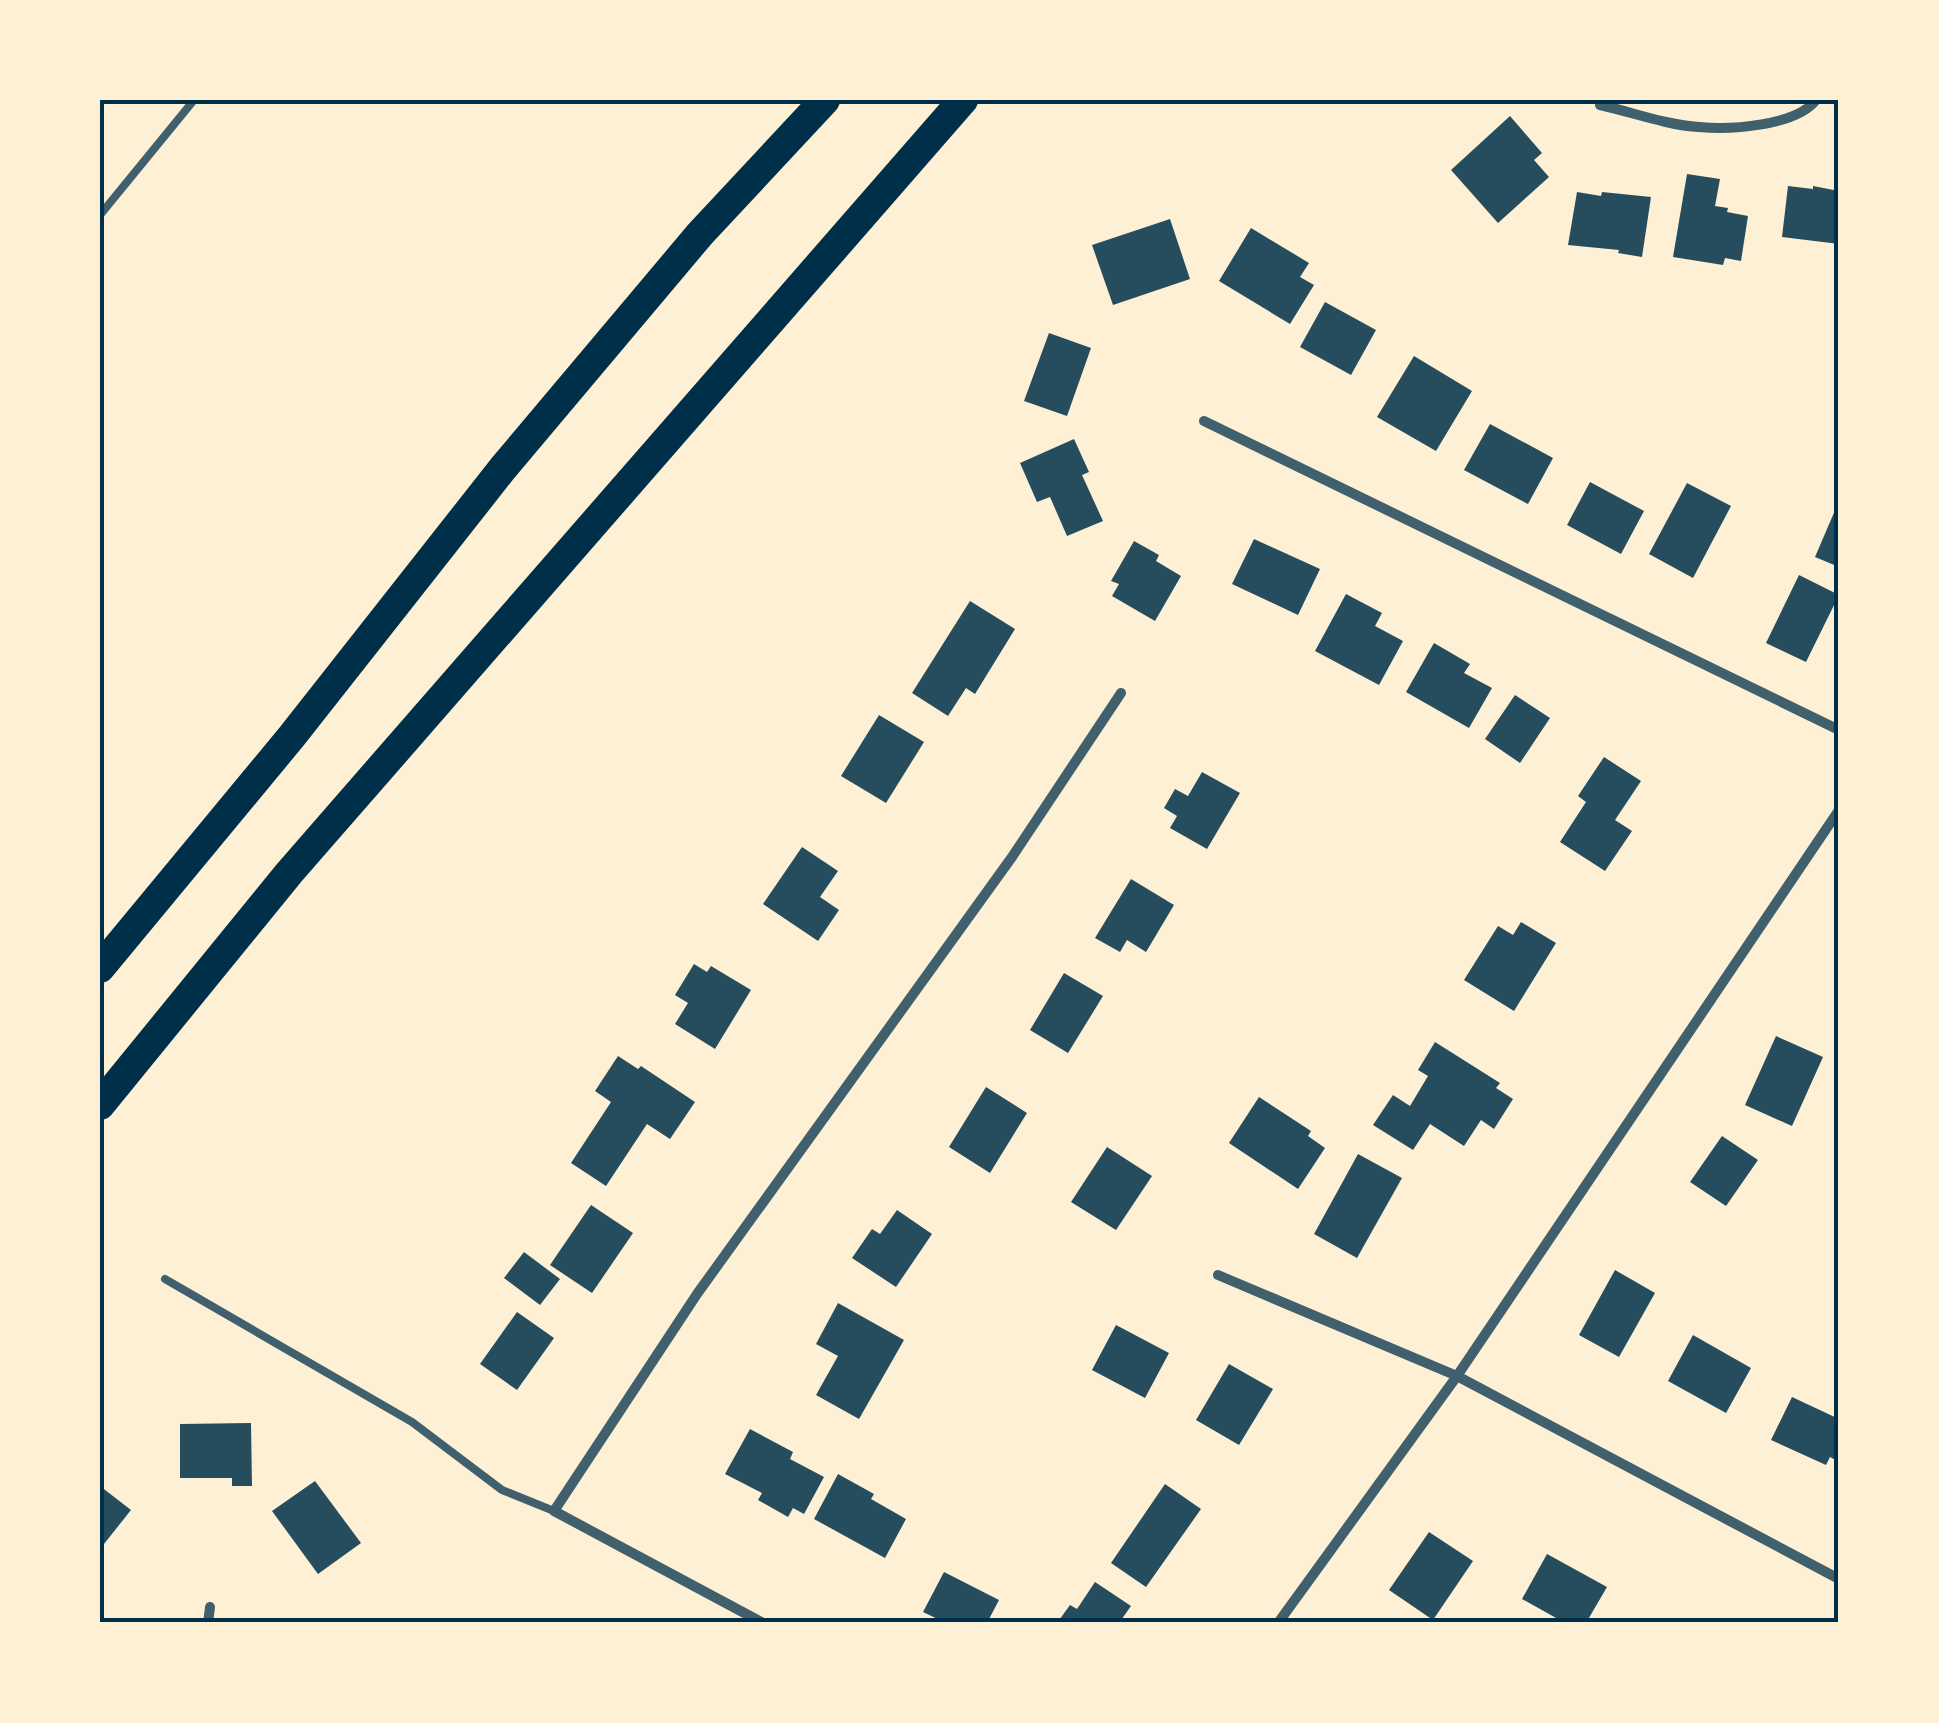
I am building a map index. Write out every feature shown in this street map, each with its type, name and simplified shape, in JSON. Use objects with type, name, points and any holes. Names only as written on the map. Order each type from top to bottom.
[{"type":"highway","points":[[100,968],[292,736],[516,454],[700,234],[825,100]]},
{"type":"highway","points":[[100,1105],[289,873],[963,100]]},
{"type":"street","points":[[1600,105],[1698,128],[1768,124],[1810,108],[1816,100]]},
{"type":"street","points":[[1204,421],[1839,730]]},
{"type":"street","points":[[763,1623],[554,1511],[698,1294],[1012,857],[1121,693]]},
{"type":"street","points":[[1278,1623],[1457,1376],[1839,810]]},
{"type":"street","points":[[1218,1275],[1457,1376],[1839,1578]]},
{"type":"street","points":[[208,1623],[210,1607]]},
{"type":"lane","points":[[100,215],[194,100]]},
{"type":"lane","points":[[166,1280],[412,1422],[502,1490],[554,1511]]},
{"type":"building","points":[[1510,116],[1542,153],[1534,160],[1549,177],[1498,223],[1451,170]]},
{"type":"building","points":[[1687,174],[1720,179],[1715,206],[1748,216],[1741,261],[1725,258],[1723,265],[1673,257]]},
{"type":"building","points":[[1788,186],[1839,191],[1839,244],[1782,237]]},
{"type":"building","points":[[1577,192],[1651,197],[1642,257],[1618,253],[1619,250],[1568,245]]},
{"type":"building","points":[[1170,219],[1190,279],[1113,305],[1092,245]]},
{"type":"building","points":[[1251,228],[1309,263],[1300,277],[1314,285],[1290,324],[1219,281]]},
{"type":"building","points":[[1325,302],[1376,330],[1351,375],[1300,347]]},
{"type":"building","points":[[1049,333],[1091,348],[1067,416],[1024,401]]},
{"type":"building","points":[[1414,356],[1472,391],[1436,451],[1377,417]]},
{"type":"building","points":[[1490,424],[1553,458],[1528,504],[1464,470]]},
{"type":"building","points":[[1074,439],[1089,472],[1082,475],[1103,521],[1067,536],[1050,497],[1037,502],[1020,463]]},
{"type":"building","points":[[1590,482],[1644,511],[1621,554],[1567,525]]},
{"type":"building","points":[[1687,483],[1731,506],[1693,578],[1649,554]]},
{"type":"building","points":[[1839,501],[1839,567],[1815,557]]},
{"type":"building","points":[[1254,539],[1320,569],[1298,615],[1232,584]]},
{"type":"building","points":[[1134,541],[1159,555],[1156,561],[1181,576],[1155,621],[1112,596],[1119,584],[1111,581]]},
{"type":"building","points":[[1799,575],[1839,595],[1806,662],[1766,643]]},
{"type":"building","points":[[1346,594],[1382,613],[1375,626],[1403,641],[1379,685],[1315,651]]},
{"type":"building","points":[[970,601],[1015,629],[975,694],[966,688],[948,716],[912,693]]},
{"type":"building","points":[[1434,643],[1470,664],[1464,673],[1492,688],[1469,728],[1406,692]]},
{"type":"building","points":[[1515,695],[1550,718],[1520,763],[1485,739]]},
{"type":"building","points":[[879,715],[924,742],[886,803],[841,776]]},
{"type":"building","points":[[1604,757],[1641,781],[1615,820],[1632,831],[1605,871],[1560,842],[1586,802],[1578,796]]},
{"type":"building","points":[[1202,772],[1240,793],[1207,849],[1170,828],[1177,816],[1164,808],[1175,789],[1188,796]]},
{"type":"building","points":[[802,847],[838,871],[820,897],[839,910],[818,941],[763,904]]},
{"type":"building","points":[[1131,879],[1174,905],[1146,952],[1127,940],[1120,952],[1095,938]]},
{"type":"building","points":[[1521,922],[1556,943],[1514,1011],[1464,980],[1498,926],[1513,935]]},
{"type":"building","points":[[694,964],[707,972],[711,966],[751,990],[715,1049],[675,1024],[688,1003],[675,995]]},
{"type":"building","points":[[1064,973],[1103,996],[1068,1053],[1030,1030]]},
{"type":"building","points":[[1776,1036],[1823,1057],[1792,1126],[1745,1105]]},
{"type":"building","points":[[1435,1042],[1500,1083],[1496,1088],[1513,1099],[1494,1129],[1481,1120],[1464,1146],[1430,1124],[1413,1150],[1373,1125],[1393,1095],[1410,1106],[1428,1076],[1418,1070]]},
{"type":"building","points":[[618,1056],[638,1069],[641,1066],[695,1102],[670,1139],[647,1124],[606,1186],[571,1163],[611,1102],[595,1091]]},
{"type":"building","points":[[986,1087],[1027,1113],[990,1173],[949,1147]]},
{"type":"building","points":[[1259,1097],[1311,1131],[1308,1136],[1325,1148],[1298,1189],[1229,1143]]},
{"type":"building","points":[[1722,1136],[1758,1160],[1726,1206],[1690,1182]]},
{"type":"building","points":[[1107,1147],[1152,1176],[1116,1230],[1071,1202]]},
{"type":"building","points":[[1358,1154],[1402,1178],[1357,1258],[1314,1234]]},
{"type":"building","points":[[591,1205],[633,1233],[592,1293],[550,1265]]},
{"type":"building","points":[[897,1210],[932,1234],[896,1287],[852,1258],[872,1229],[880,1234]]},
{"type":"building","points":[[524,1252],[560,1279],[540,1305],[504,1278]]},
{"type":"building","points":[[1615,1270],[1655,1293],[1619,1357],[1579,1335]]},
{"type":"building","points":[[838,1303],[904,1340],[859,1419],[816,1395],[838,1356],[816,1344]]},
{"type":"building","points":[[517,1312],[554,1338],[517,1390],[480,1364]]},
{"type":"building","points":[[1116,1325],[1169,1353],[1145,1398],[1092,1370]]},
{"type":"building","points":[[1693,1335],[1751,1368],[1726,1413],[1668,1381]]},
{"type":"building","points":[[1229,1364],[1273,1389],[1239,1445],[1196,1420]]},
{"type":"building","points":[[1792,1397],[1839,1419],[1839,1462],[1830,1457],[1826,1465],[1771,1440]]},
{"type":"building","points":[[251,1423],[252,1486],[232,1486],[232,1478],[180,1478],[180,1424]]},
{"type":"building","points":[[750,1429],[793,1452],[790,1459],[824,1477],[804,1514],[793,1508],[788,1517],[758,1500],[762,1493],[725,1474]]},
{"type":"building","points":[[838,1474],[874,1494],[871,1499],[906,1519],[885,1558],[814,1519]]},
{"type":"building","points":[[315,1481],[361,1543],[318,1574],[272,1511]]},
{"type":"building","points":[[1165,1484],[1201,1509],[1146,1587],[1111,1563]]},
{"type":"building","points":[[100,1486],[131,1510],[100,1549]]},
{"type":"building","points":[[1429,1532],[1473,1561],[1433,1620],[1389,1590]]},
{"type":"building","points":[[1547,1554],[1607,1587],[1586,1623],[1565,1623],[1522,1599]]},
{"type":"building","points":[[944,1572],[999,1600],[987,1623],[946,1623],[923,1612]]},
{"type":"building","points":[[1095,1582],[1131,1606],[1119,1623],[1057,1623],[1070,1605],[1077,1609]]}]
